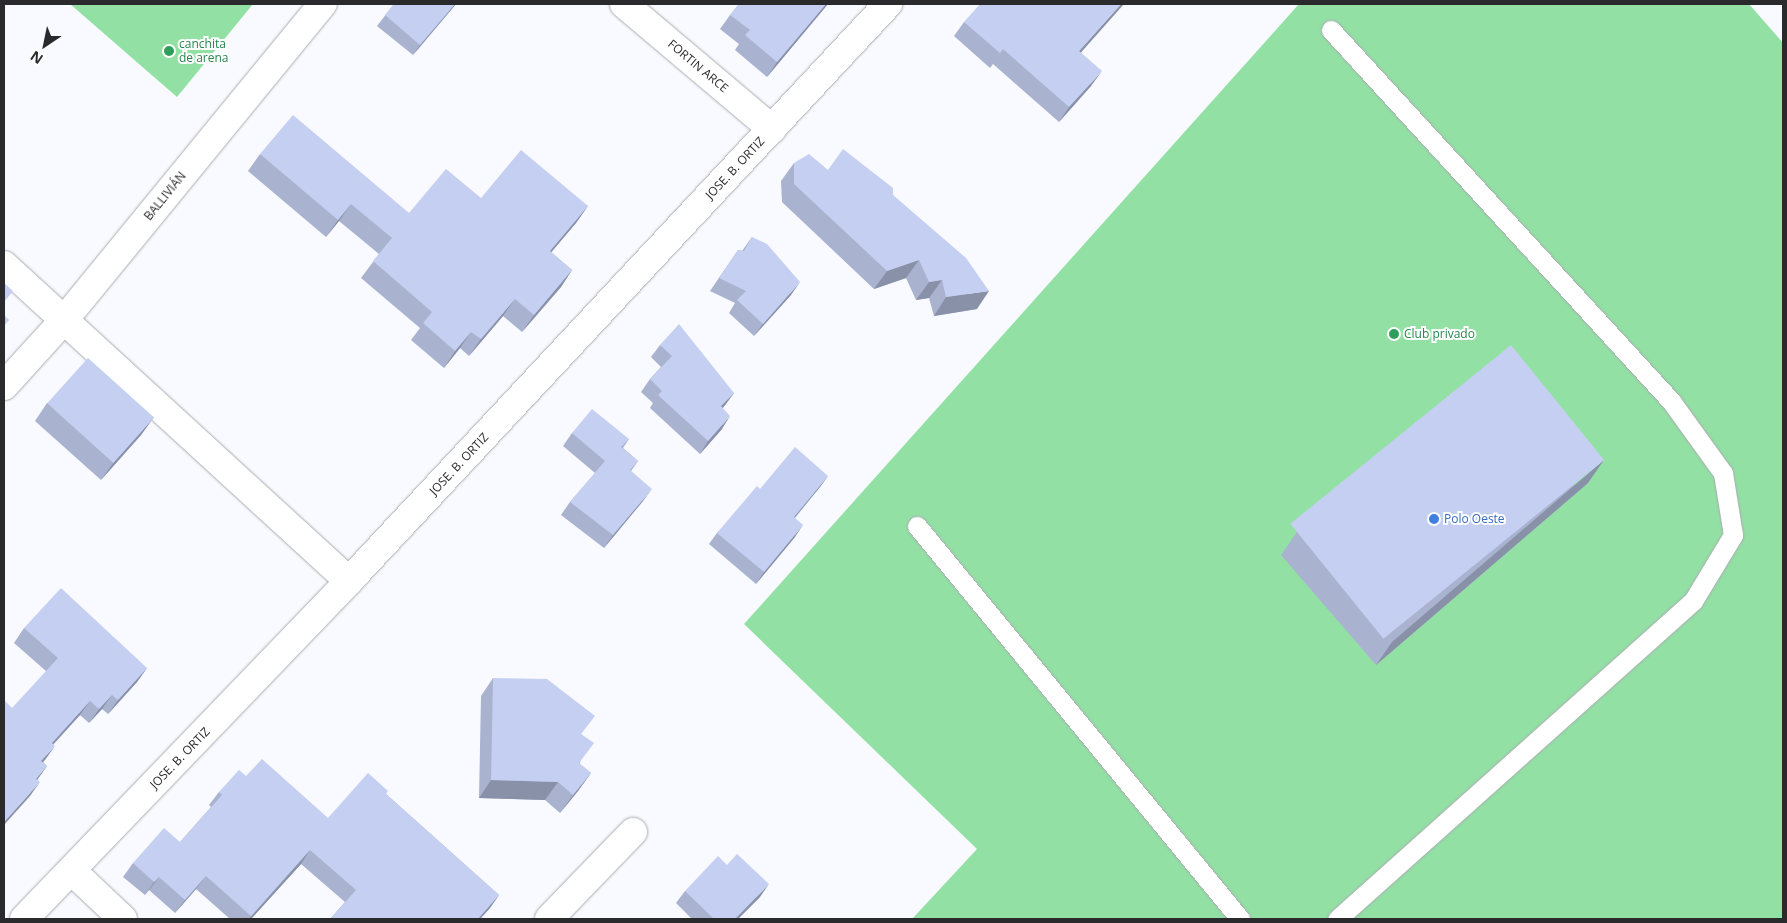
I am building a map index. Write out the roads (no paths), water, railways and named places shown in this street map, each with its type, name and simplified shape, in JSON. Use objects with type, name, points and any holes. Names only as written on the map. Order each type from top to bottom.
[{"type":"street","name":"BALLIVIÁN","points":[[4,386],[64,320],[323,4]]},
{"type":"street","name":"FORTIN ARCE","points":[[624,4],[772,129]]},
{"type":"street","name":"JOSE. B. ORTIZ","points":[[24,919],[349,581],[888,4]]},
{"type":"street","points":[[4,265],[349,581]]},
{"type":"street","points":[[549,919],[632,832]]},
{"type":"street","points":[[72,871],[123,919]]},
{"type":"lane","points":[[1331,30],[1670,401],[1723,473],[1733,535],[1693,601],[1336,919]]},
{"type":"lane","points":[[917,526],[1240,919]]},
{"type":"place","name":"canchita de arena","points":[[169,51]]},
{"type":"place","name":"Club privado","points":[[1394,334]]},
{"type":"place","name":"Polo Oeste","points":[[1434,519]]}]
